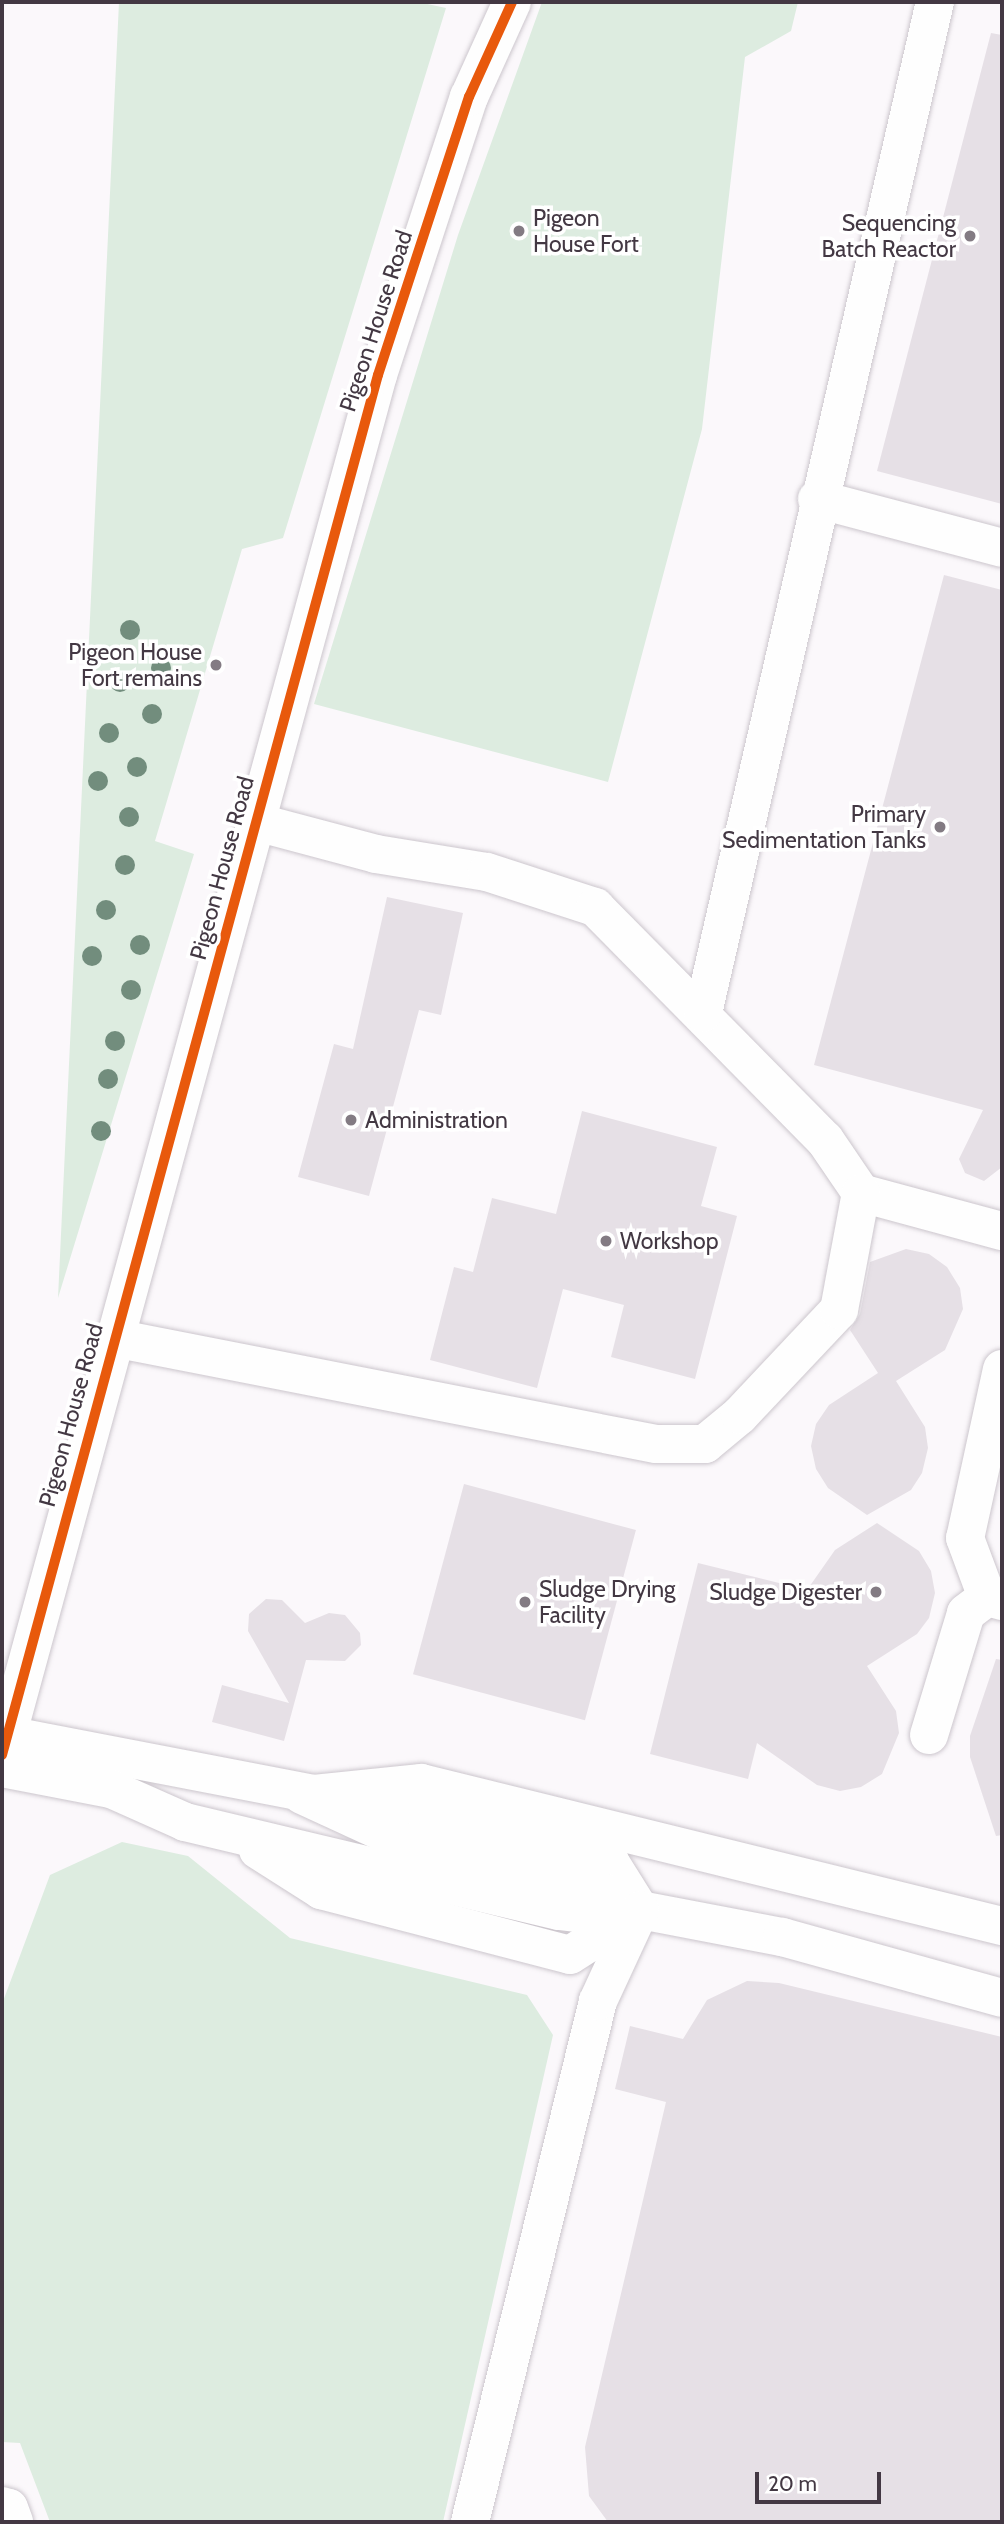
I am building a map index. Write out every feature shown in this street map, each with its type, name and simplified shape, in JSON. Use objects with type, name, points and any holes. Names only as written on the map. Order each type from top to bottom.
[{"type":"street","name":"Pigeon House Road","points":[[4,1752],[114,1338],[378,375],[469,97],[509,2]]},
{"type":"street","points":[[703,1013],[817,499],[935,2]]},
{"type":"street","points":[[817,499],[1002,548]]},
{"type":"street","points":[[256,822],[376,854],[487,872],[596,907],[825,1140],[861,1193],[1002,1231]]},
{"type":"street","points":[[114,1338],[656,1444],[705,1444],[740,1415],[839,1310],[861,1193]]},
{"type":"street","points":[[929,1735],[966,1613],[994,1599],[965,1538],[1002,1369]]},
{"type":"street","points":[[4,1752],[302,1795],[446,1838],[567,1866],[610,1862],[640,1910]]},
{"type":"street","points":[[4,1752],[111,1789],[185,1822],[233,1834],[458,1888],[585,1914],[640,1910],[782,1937],[1002,1998]]},
{"type":"street","points":[[302,1795],[421,1783],[1002,1926]]},
{"type":"street","points":[[233,1834],[321,1890],[570,1955],[640,1910]]},
{"type":"street","points":[[470,2522],[598,2001],[640,1910]]},
{"type":"street","points":[[2,2506],[9,2508],[14,2522]]},
{"type":"green space","points":[[119,2],[418,2],[446,8],[283,538],[242,549],[155,841],[194,854],[58,1298]]},
{"type":"green space","points":[[542,2],[798,2],[791,31],[745,57],[702,429],[608,782],[314,704],[458,235]]},
{"type":"green space","points":[[122,1842],[188,1856],[290,1938],[527,1995],[553,2035],[443,2522],[50,2522],[20,2443],[2,2442],[2,2004],[50,1875]]},
{"type":"building","name":"Sequencing Batch Reactor","points":[[991,33],[1002,35],[1002,504],[877,471]]},
{"type":"building","name":"Primary Sedimentation Tanks","points":[[944,575],[1002,590],[1002,1167],[984,1181],[965,1173],[959,1159],[983,1110],[814,1065]]},
{"type":"building","points":[[387,897],[463,913],[441,1015],[419,1010],[369,1196],[298,1177],[334,1044],[353,1049]]},
{"type":"building","name":"Workshop","points":[[582,1111],[717,1147],[701,1206],[737,1216],[695,1379],[611,1357],[624,1305],[563,1289],[537,1388],[430,1360],[454,1267],[473,1272],[492,1198],[556,1214]]},
{"type":"building","points":[[906,1249],[929,1254],[947,1267],[960,1288],[963,1309],[945,1350],[896,1381],[925,1427],[928,1448],[922,1473],[911,1490],[867,1515],[828,1488],[816,1469],[811,1446],[816,1424],[829,1405],[878,1373],[850,1330],[860,1314],[870,1262]]},
{"type":"building","name":"Sludge Drying Facility","points":[[464,1484],[636,1530],[585,1720],[413,1674]]},
{"type":"building","points":[[877,1523],[919,1551],[931,1571],[935,1593],[929,1618],[917,1634],[867,1666],[896,1711],[899,1733],[882,1774],[861,1787],[840,1791],[817,1785],[757,1743],[748,1779],[650,1754],[698,1563],[807,1590],[835,1550]]},
{"type":"building","points":[[266,1599],[282,1600],[305,1623],[329,1613],[345,1615],[360,1633],[361,1645],[345,1661],[306,1660],[284,1741],[212,1722],[222,1685],[289,1703],[248,1631],[249,1614]]},
{"type":"building","points":[[996,1659],[1002,1660],[1002,1835],[996,1836],[970,1757],[970,1736]]},
{"type":"building","points":[[747,1981],[779,1983],[1002,2037],[1002,2522],[608,2522],[589,2496],[585,2447],[666,2102],[615,2089],[630,2026],[683,2039],[707,2000]]},
{"type":"cycle path","points":[[2,1755],[378,375],[469,97],[512,2]]},
{"type":"place","name":"Pigeon House Fort","points":[[519,231]]},
{"type":"place","name":"Sequencing Batch Reactor","points":[[970,236]]},
{"type":"place","name":"Pigeon House Fort remains","points":[[216,665]]},
{"type":"place","name":"Primary Sedimentation Tanks","points":[[940,827]]},
{"type":"place","name":"Administration","points":[[351,1120]]},
{"type":"place","name":"Workshop","points":[[606,1241]]},
{"type":"place","name":"Sludge Digester","points":[[876,1592]]},
{"type":"place","name":"Sludge Drying Facility","points":[[525,1602]]}]
